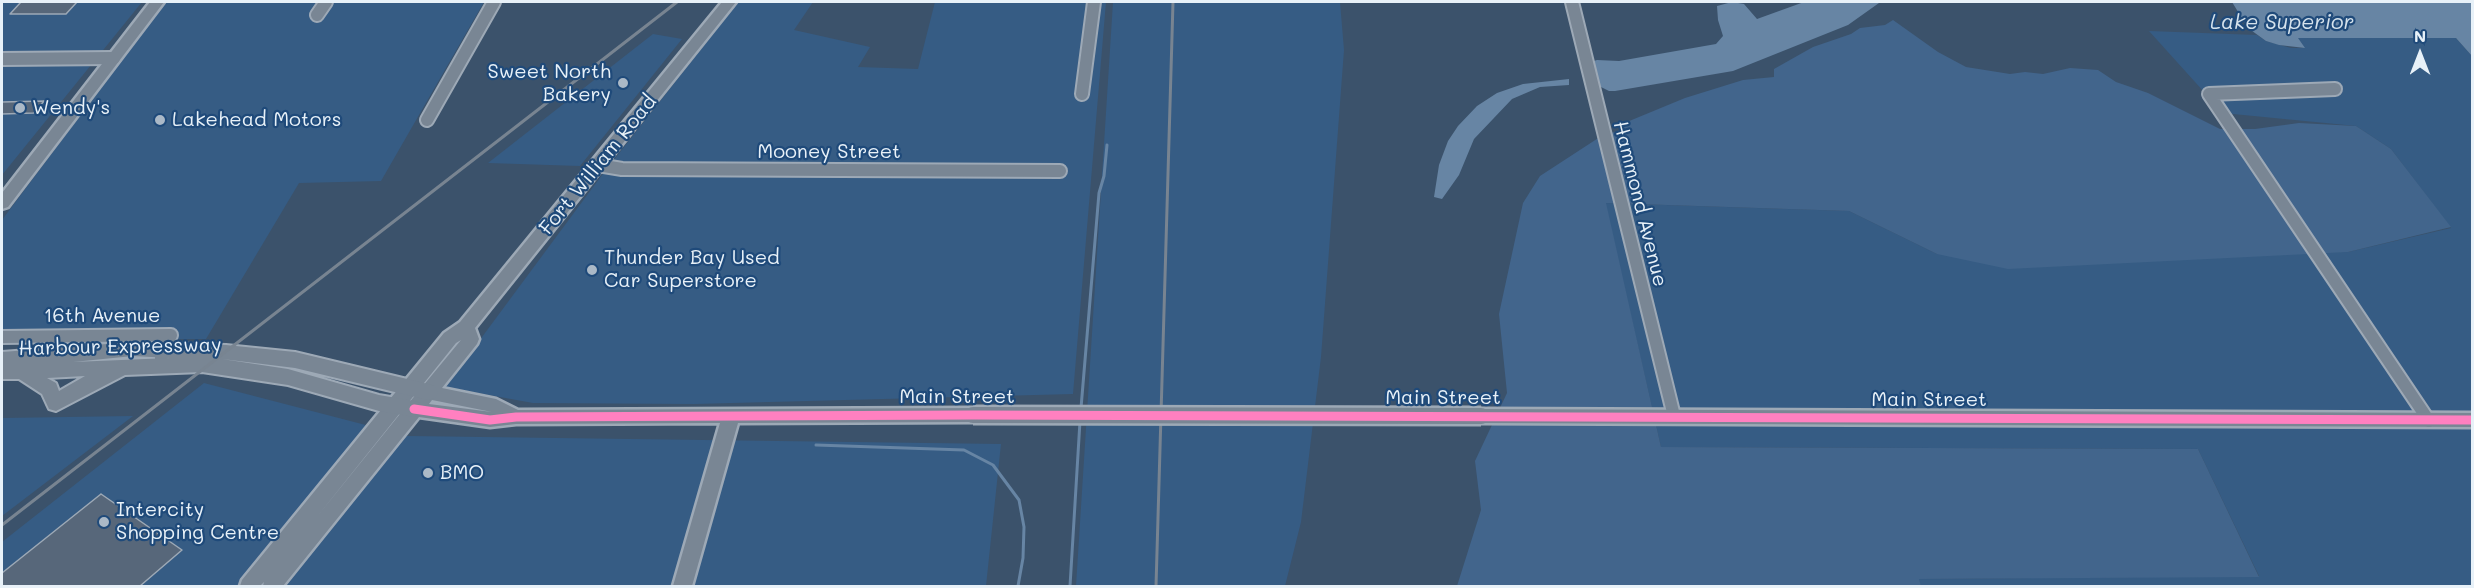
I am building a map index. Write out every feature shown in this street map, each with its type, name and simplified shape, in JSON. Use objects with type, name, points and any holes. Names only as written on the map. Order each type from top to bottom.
[{"type":"main road","name":"Harbour Expressway","points":[[2,360],[95,351],[162,357],[288,377],[414,409]]},
{"type":"main road","name":"Harbour Expressway","points":[[2,372],[129,366],[162,357],[226,352],[295,360],[428,392]]},
{"type":"main road","points":[[22,371],[50,389],[56,403],[82,386],[129,366]]},
{"type":"street","points":[[2,203],[157,2]]},
{"type":"street","points":[[317,15],[326,2]]},
{"type":"street","points":[[426,120],[494,2]]},
{"type":"street","name":"Fort William Road","points":[[249,586],[450,338],[466,327],[729,2]]},
{"type":"street","points":[[1082,94],[1095,9],[1094,2]]},
{"type":"street","name":"Hammond Avenue","points":[[1572,2],[1674,416]]},
{"type":"street","points":[[2,59],[114,58]]},
{"type":"street","points":[[2335,88],[2209,94],[2429,421]]},
{"type":"street","name":"Mooney Street","points":[[598,165],[622,169],[1060,171]]},
{"type":"street","name":"Fort William Road","points":[[272,586],[471,339],[466,327]]},
{"type":"street","name":"16th Avenue","points":[[2,337],[171,336],[162,357]]},
{"type":"street","name":"Main Street","points":[[428,392],[496,406],[516,417]]},
{"type":"street","name":"Main Street","points":[[414,409],[490,420],[516,417],[972,415],[2472,420]]},
{"type":"street","points":[[682,586],[731,417]]},
{"type":"shaded area","points":[[2,2],[142,2],[2,175]]},
{"type":"shaded area","points":[[165,2],[332,2],[322,18],[334,2],[484,2],[381,181],[299,183],[206,339],[2,340],[2,220]]},
{"type":"shaded area","points":[[738,2],[813,2],[794,30],[870,47],[858,67],[918,69],[935,2],[1106,2],[1073,394],[694,404],[533,403],[445,387],[602,175]]},
{"type":"shaded area","points":[[1113,2],[1340,2],[1344,50],[1321,357],[1301,522],[1285,586],[1076,586]]},
{"type":"shaded area","points":[[1893,20],[1938,52],[1966,67],[2010,74],[2025,72],[2043,74],[2070,68],[2098,70],[2116,82],[2148,93],[2220,129],[2255,129],[2299,123],[2356,126],[2391,149],[2451,227],[2348,252],[2008,269],[1937,254],[1849,211],[1606,203],[1661,447],[2198,449],[2259,577],[1919,579],[1921,586],[1457,586],[1481,510],[1475,461],[1507,393],[1499,314],[1523,203],[1540,176],[1606,133],[1618,132],[1622,124],[1685,98],[1743,80],[1774,77],[1774,69],[1813,47],[1851,34],[1860,28],[1885,25]]},
{"type":"shaded area","points":[[2149,31],[2257,35],[2266,41],[2291,48],[2304,48],[2297,38],[2456,38],[2472,56],[2472,586],[1921,586],[1918,579],[2259,576],[2198,449],[1661,447],[1605,203],[1849,211],[1937,254],[2348,252],[2451,228],[2391,149],[2356,126],[2223,113]]},
{"type":"shaded area","points":[[653,34],[682,39],[580,166],[488,163]]},
{"type":"shaded area","points":[[204,383],[408,436],[1001,444],[986,586],[2,586],[2,542]]},
{"type":"shaded area","points":[[133,416],[2,516],[2,418]]},
{"type":"water","points":[[1732,2],[1744,4],[1757,19],[1804,2],[1891,2],[1879,3],[1848,25],[1733,71],[1615,91],[1599,86],[1594,61],[1619,61],[1716,44],[1723,36],[1717,6]]},
{"type":"water","name":"Lake Superior","points":[[2232,2],[2472,2],[2472,56],[2456,38],[2298,38],[2305,48],[2279,45],[2266,41],[2248,28]]},
{"type":"water","points":[[1569,79],[1569,85],[1540,87],[1512,99],[1474,139],[1459,175],[1442,199],[1434,197],[1439,165],[1448,141],[1458,126],[1477,106],[1497,93],[1523,84]]},
{"type":"building","points":[[21,2],[77,2],[66,14],[10,14]]},
{"type":"building","name":"Wendy's","points":[[44,101],[34,113],[2,114],[2,102]]},
{"type":"building","name":"Intercity Shopping Centre","points":[[101,494],[182,550],[140,586],[2,586],[2,573]]},
{"type":"waterway","points":[[1081,408],[1099,193],[1104,176],[1107,145]]},
{"type":"waterway","points":[[1070,586],[1080,421]]},
{"type":"waterway","points":[[816,445],[964,450],[993,465],[1019,500],[1024,527],[1023,558],[1018,586]]},
{"type":"railway","points":[[2,525],[677,2]]},
{"type":"railway","points":[[1156,586],[1173,2]]},
{"type":"cycle path","points":[[414,409],[490,420],[516,417],[973,415],[2472,420]]},
{"type":"place","name":"Sweet North Bakery","points":[[623,83]]},
{"type":"place","name":"Wendy's","points":[[20,108]]},
{"type":"place","name":"Lakehead Motors","points":[[160,120]]},
{"type":"place","name":"Thunder Bay Used Car Superstore","points":[[592,270]]},
{"type":"place","name":"BMO","points":[[428,473]]},
{"type":"place","name":"Intercity Shopping Centre","points":[[104,522]]}]
